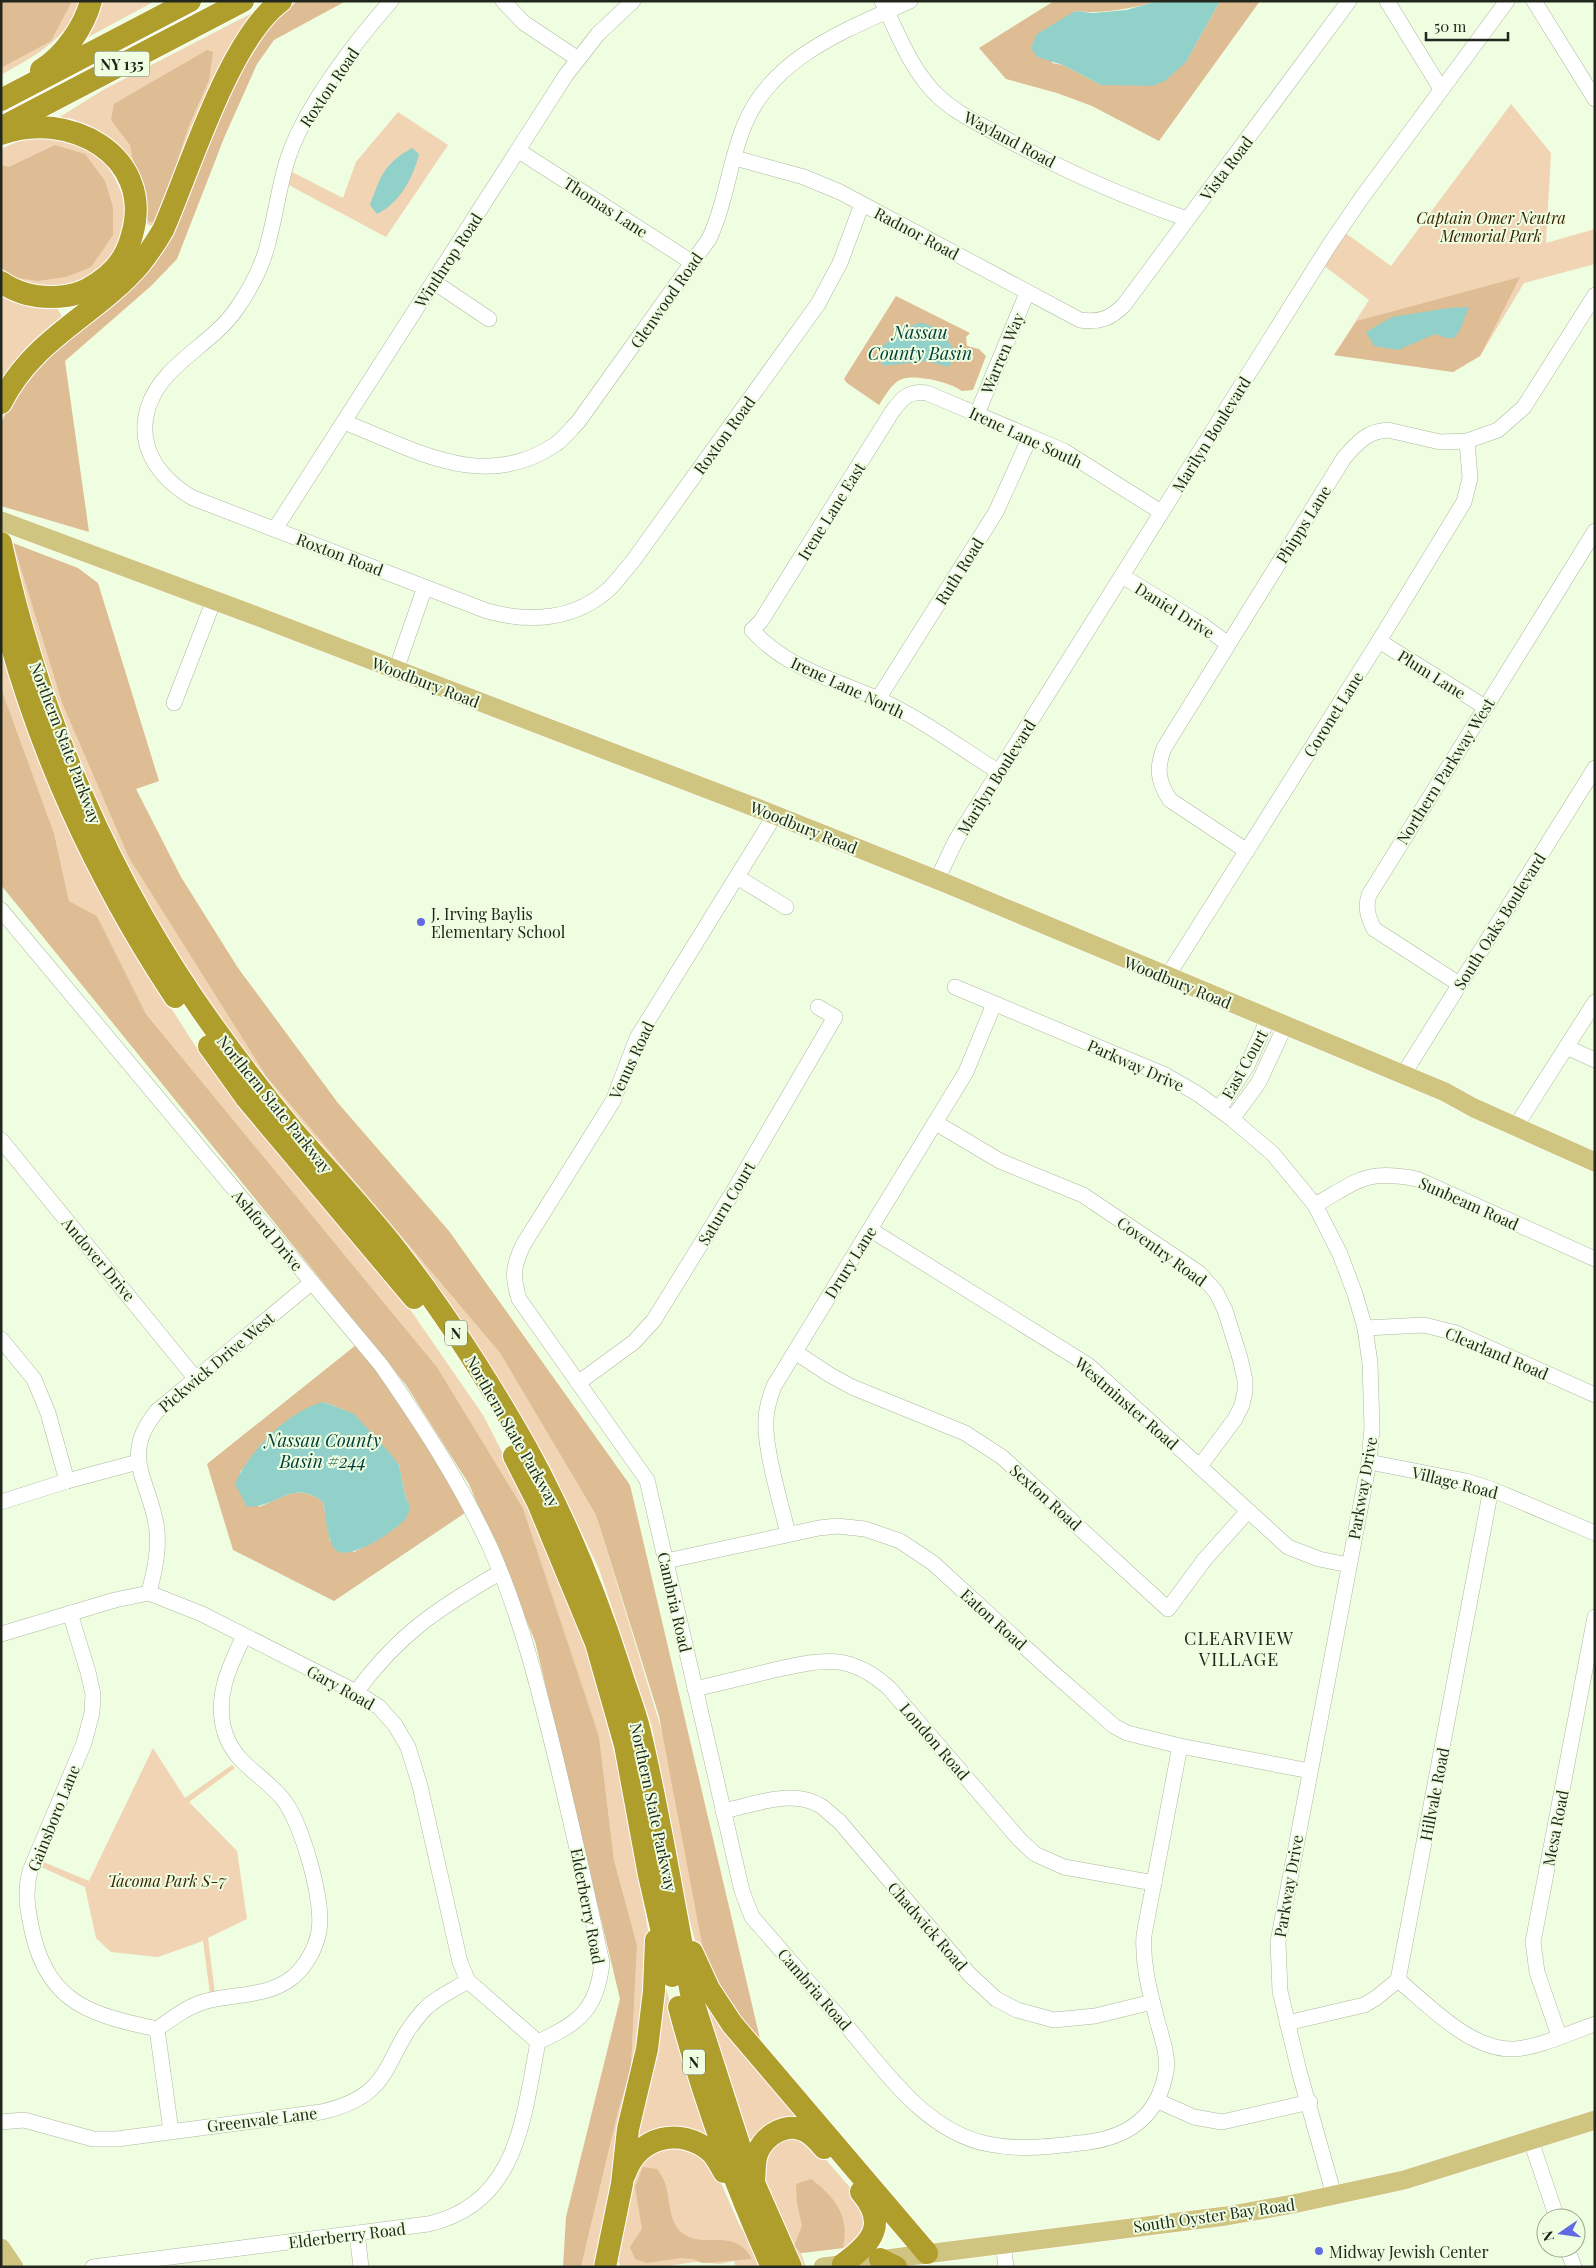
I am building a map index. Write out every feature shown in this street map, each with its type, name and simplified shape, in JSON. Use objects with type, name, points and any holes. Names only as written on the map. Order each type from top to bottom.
[{"type":"highway","points":[[1,95],[51,64],[80,27],[90,1]]},
{"type":"highway","name":"NY 135","points":[[1,100],[190,1]]},
{"type":"highway","name":"NY 135","points":[[1,127],[243,1]]},
{"type":"highway","points":[[1,403],[24,366],[45,345],[127,278],[152,249],[166,224],[239,52],[274,7],[282,1]]},
{"type":"highway","points":[[1,134],[16,129],[39,126],[75,131],[94,140],[108,150],[128,178],[133,191],[136,216],[129,245],[120,262],[110,273],[86,290],[74,295],[31,296],[11,289],[1,282]]},
{"type":"highway","name":"Northern State Parkway","points":[[1,543],[20,617],[49,711],[100,832],[146,920],[212,1026],[291,1128],[394,1247],[437,1303],[476,1364],[546,1484],[595,1595],[639,1726],[663,1891],[692,2055],[723,2150],[772,2267]]},
{"type":"highway","name":"Northern State Parkway","points":[[1,605],[20,673],[44,743],[106,881],[156,969],[247,1099],[374,1248],[440,1334],[498,1427],[534,1495],[596,1643],[692,1998],[727,2109],[754,2182],[791,2267]]},
{"type":"highway","points":[[606,2267],[622,2184],[628,2129],[647,2049],[654,1991],[656,1933],[663,1891]]},
{"type":"highway","points":[[663,1891],[718,2004],[753,2050],[931,2257]]},
{"type":"highway","points":[[754,2182],[757,2154],[770,2136],[781,2130],[798,2128],[808,2132],[818,2141],[871,2203],[876,2216],[874,2233],[869,2240],[833,2265]]},
{"type":"highway","points":[[622,2184],[629,2162],[649,2143],[662,2138],[686,2138],[712,2153],[754,2227]]},
{"type":"main road","name":"Woodbury Road","points":[[1,521],[214,600],[937,880],[1403,1075],[1595,1162]]},
{"type":"main road","name":"South Oyster Bay Road","points":[[833,2265],[888,2263],[1004,2243],[1226,2216],[1404,2180],[1595,2120]]},
{"type":"main road","points":[[1,2248],[14,2267]]},
{"type":"street","name":"Roxton Road","points":[[391,1],[304,120],[289,155],[268,244],[252,284],[222,327],[165,377],[155,391],[148,408],[145,426],[148,448],[153,461],[166,479],[193,498],[487,611],[510,617],[531,619],[568,613],[591,602],[610,588],[639,553],[818,304],[840,263],[862,204]]},
{"type":"street","points":[[503,1],[524,23],[578,59]]},
{"type":"street","name":"Winthrop Road","points":[[275,529],[578,59],[598,34],[633,1]]},
{"type":"street","name":"Glenwood Road","points":[[344,422],[460,465],[496,468],[512,465],[534,457],[558,443],[578,422],[693,263],[714,227],[748,118],[761,97],[778,77],[812,48],[885,6],[910,1]]},
{"type":"street","name":"Vista Road","points":[[1093,322],[1107,319],[1124,305],[1349,1]]},
{"type":"street","points":[[1387,1],[1441,89]]},
{"type":"street","name":"Marilyn Boulevard","points":[[937,880],[956,840],[1330,244],[1506,1]]},
{"type":"street","points":[[1534,1],[1595,99]]},
{"type":"street","name":"Wayland Road","points":[[885,6],[914,66],[937,95],[953,108],[1096,185],[1187,219]]},
{"type":"street","name":"Thomas Lane","points":[[519,151],[693,263]]},
{"type":"street","name":"Radnor Road","points":[[735,158],[804,177],[862,204],[1080,320],[1093,322]]},
{"type":"street","points":[[434,282],[489,319]]},
{"type":"street","name":"Warren Way","points":[[977,414],[1027,293]]},
{"type":"street","name":"Phipps Lane","points":[[1246,851],[1170,800],[1162,788],[1158,770],[1164,748],[1344,458],[1358,442],[1370,434],[1388,430],[1440,442],[1466,441],[1498,430],[1524,407],[1595,294]]},
{"type":"street","name":"Irene Lane South","points":[[910,393],[927,393],[1064,451],[1161,512]]},
{"type":"street","name":"Irene Lane East","points":[[752,630],[761,621],[892,412],[902,397],[910,393]]},
{"type":"street","name":"Ruth Road","points":[[878,699],[996,512],[1030,437]]},
{"type":"street","name":"Coronet Lane","points":[[1167,977],[1379,641],[1464,502],[1470,478],[1466,441]]},
{"type":"street","name":"Northern Parkway West","points":[[1459,984],[1374,929],[1368,918],[1366,904],[1375,882],[1595,531]]},
{"type":"street","name":"Daniel Drive","points":[[1122,576],[1201,624],[1228,644]]},
{"type":"street","points":[[396,670],[425,587]]},
{"type":"street","points":[[174,703],[214,600]]},
{"type":"street","name":"Irene Lane North","points":[[752,630],[765,644],[808,672],[878,699],[999,772]]},
{"type":"street","name":"Plum Lane","points":[[1379,641],[1485,707]]},
{"type":"street","name":"South Oaks Boulevard","points":[[1403,1075],[1595,768]]},
{"type":"street","name":"Venus Road","points":[[514,1282],[515,1263],[523,1245],[613,1102],[637,1038],[775,816]]},
{"type":"street","points":[[737,877],[786,907]]},
{"type":"street","name":"Ashford Drive","points":[[1,910],[381,1365],[429,1435],[465,1497],[499,1573]]},
{"type":"street","name":"Parkway Drive","points":[[956,987],[1165,1075],[1232,1118],[1272,1154],[1316,1205],[1340,1254],[1365,1328],[1373,1398],[1369,1462],[1278,1942],[1280,1991],[1334,2195]]},
{"type":"street","points":[[1516,1126],[1595,1002]]},
{"type":"street","name":"Drury Lane","points":[[788,1534],[767,1439],[765,1421],[768,1402],[774,1386],[966,1072],[994,1004]]},
{"type":"street","name":"Saturn Court","points":[[578,1383],[634,1342],[654,1320],[734,1192],[835,1017],[818,1007]]},
{"type":"street","name":"East Court","points":[[1219,1109],[1277,1022]]},
{"type":"street","name":"East Court","points":[[1232,1118],[1259,1082],[1277,1022]]},
{"type":"street","points":[[1566,1047],[1595,1060]]},
{"type":"street","name":"Coventry Road","points":[[936,1123],[1000,1161],[1083,1195],[1198,1273],[1216,1292],[1225,1310],[1240,1358],[1245,1391],[1242,1405],[1235,1419],[1200,1466]]},
{"type":"street","name":"Andover Drive","points":[[1,1140],[196,1379]]},
{"type":"street","name":"Sunbeam Road","points":[[1316,1205],[1349,1184],[1365,1178],[1393,1174],[1416,1179],[1595,1258]]},
{"type":"street","name":"Westminster Road","points":[[871,1230],[1088,1365],[1288,1547],[1319,1560],[1349,1565]]},
{"type":"street","name":"Pickwick Drive West","points":[[138,1462],[141,1439],[150,1420],[312,1282]]},
{"type":"street","name":"Cambria Road","points":[[514,1282],[519,1300],[646,1480],[742,1891],[752,1917],[908,2096],[940,2124],[960,2135],[986,2144],[1013,2148],[1041,2148],[1116,2136],[1143,2119],[1158,2101],[1167,2065],[1143,1953],[1144,1935],[1180,1746]]},
{"type":"street","name":"Clearland Road","points":[[1365,1328],[1424,1325],[1456,1333],[1595,1394]]},
{"type":"street","points":[[1,1339],[34,1379],[48,1412],[67,1481]]},
{"type":"street","name":"Sexton Road","points":[[795,1352],[852,1387],[966,1433],[1002,1457],[1168,1609],[1205,1559],[1248,1511]]},
{"type":"street","points":[[1,1502],[67,1481],[138,1462],[157,1530],[157,1557],[149,1593],[133,1595],[1,1634]]},
{"type":"street","name":"Village Road","points":[[1369,1462],[1491,1489],[1595,1533]]},
{"type":"street","name":"Hillvale Road","points":[[1398,1980],[1491,1489]]},
{"type":"street","name":"Eaton Road","points":[[666,1562],[788,1534],[837,1526],[865,1529],[900,1541],[933,1563],[1114,1726],[1138,1737],[1310,1771]]},
{"type":"street","points":[[356,1692],[373,1669],[410,1632],[455,1598],[499,1573]]},
{"type":"street","name":"Elderberry Road","points":[[93,2267],[442,2221],[466,2211],[488,2193],[503,2175],[514,2151],[538,2042],[565,2030],[589,2008],[600,1983],[602,1962],[536,1677],[521,1629],[499,1573]]},
{"type":"street","name":"Gary Road","points":[[149,1593],[202,1614],[356,1692],[379,1707],[395,1725],[408,1747],[420,1786],[460,1962],[468,1980],[538,2042]]},
{"type":"street","name":"Gainsboro Lane","points":[[70,1613],[89,1679],[92,1694],[92,1713],[84,1743],[30,1871],[26,1886],[26,1906],[39,1959],[59,1989],[74,2002],[90,2010],[122,2022],[157,2029]]},
{"type":"street","name":"Mesa Road","points":[[1559,2036],[1537,1972],[1533,1942],[1595,1617]]},
{"type":"street","points":[[171,2131],[157,2029],[175,2016],[201,2002],[258,1994],[280,1986],[294,1976],[307,1962],[319,1930],[319,1910],[303,1840],[295,1817],[281,1797],[240,1761],[225,1734],[221,1716],[222,1687],[244,1636]]},
{"type":"street","name":"London Road","points":[[695,1689],[817,1660],[838,1661],[860,1667],[876,1676],[889,1688],[1019,1839],[1035,1854],[1064,1867],[1154,1884]]},
{"type":"street","name":"Chadwick Road","points":[[723,1811],[786,1797],[805,1799],[821,1806],[839,1821],[970,1975],[996,1999],[1017,2010],[1042,2018],[1071,2020],[1152,2002]]},
{"type":"street","name":"Greenvale Lane","points":[[1,2122],[24,2120],[93,2140],[321,2112],[354,2103],[380,2081],[411,2027],[424,2010],[468,1980]]},
{"type":"street","points":[[1288,2023],[1364,2005],[1398,1980],[1460,2031],[1487,2046],[1516,2049],[1595,2024]]},
{"type":"street","points":[[1158,2101],[1194,2117],[1222,2122],[1310,2102]]},
{"type":"street","points":[[1531,2141],[1554,2208]]},
{"type":"street","points":[[357,2233],[361,2267]]},
{"type":"street","points":[[1004,2243],[1006,2267]]},
{"type":"green space","points":[[1,1],[79,1],[74,14],[59,36],[37,54],[1,75]]},
{"type":"green space","points":[[95,1],[155,1],[83,40]]},
{"type":"green space","points":[[256,11],[156,228],[141,221],[139,191],[55,120],[103,90]]},
{"type":"green space","name":"Captain Omer Neutra Memorial Park","points":[[1511,104],[1551,153],[1546,243],[1595,229],[1595,264],[1524,283],[1480,356],[1453,372],[1334,355],[1369,300],[1319,262],[1340,229],[1391,266]]},
{"type":"green space","points":[[398,112],[448,145],[386,237],[285,183],[288,170],[343,198],[356,162]]},
{"type":"green space","points":[[50,136],[80,142],[101,158],[120,190],[126,214],[121,237],[108,259],[98,269],[76,283],[63,287],[43,289],[31,286],[1,271],[1,149],[19,141]]},
{"type":"green space","points":[[1,291],[55,304],[64,320],[1,390]]},
{"type":"green space","points":[[7,541],[13,543],[62,703],[129,858],[266,1076],[500,1353],[596,1515],[759,2050],[699,1956],[684,1898],[652,1727],[599,1569],[549,1464],[489,1365],[286,1113],[194,987],[130,875],[80,770],[33,643]]},
{"type":"green space","points":[[1,637],[135,952],[207,1064],[380,1266],[483,1415],[529,1504],[589,1654],[623,1788],[648,1930],[648,1993],[595,2267],[581,2267],[618,2112],[631,2069],[637,1945],[614,1860],[599,1736],[523,1508],[437,1367],[146,1014],[97,916],[69,901],[54,833],[1,688]]},
{"type":"green space","name":"Tacoma Park S-7","points":[[153,1748],[185,1798],[232,1765],[235,1768],[189,1802],[237,1851],[247,1919],[208,1938],[215,1994],[210,1994],[203,1941],[158,1957],[111,1952],[96,1938],[85,1887],[39,1866],[41,1861],[89,1881]]},
{"type":"green space","points":[[663,1978],[709,2137],[636,2148]]},
{"type":"green space","points":[[707,1998],[816,2133],[746,2145],[703,2009]]},
{"type":"green space","points":[[781,2136],[808,2139],[866,2206],[871,2221],[852,2247],[801,2253],[806,2267],[797,2267],[762,2172],[768,2146]]},
{"type":"green space","points":[[681,2142],[713,2165],[738,2222],[763,2267],[736,2267],[734,2261],[720,2264],[694,2262],[661,2267],[622,2267],[615,2258],[638,2155]]},
{"type":"shaded area","points":[[1,1],[72,1],[51,41],[1,68]]},
{"type":"shaded area","points":[[298,1],[346,1],[274,40],[257,64],[224,138],[177,259],[151,286],[65,361],[89,532],[1,506],[1,423],[21,381],[143,273],[237,79],[276,17]]},
{"type":"shaded area","points":[[1054,1],[1158,1],[1117,10],[1075,11],[1058,23],[1052,63],[1063,65],[1101,85],[1186,62],[1220,1],[1260,1],[1159,141],[1092,106],[1057,93],[1006,79],[979,48]]},
{"type":"shaded area","points":[[207,50],[213,52],[209,80],[188,128],[157,224],[148,221],[142,206],[130,145],[111,120],[114,104]]},
{"type":"shaded area","points":[[55,145],[85,154],[105,181],[113,207],[113,235],[91,267],[66,277],[37,281],[12,277],[1,267],[1,165],[9,167]]},
{"type":"shaded area","points":[[1520,277],[1480,356],[1453,372],[1334,355],[1357,321]]},
{"type":"shaded area","points":[[896,296],[970,333],[966,337],[967,346],[979,349],[986,356],[973,390],[962,391],[942,382],[910,377],[894,384],[879,405],[847,383],[844,379]]},
{"type":"shaded area","points":[[13,543],[78,568],[98,583],[159,781],[136,789],[181,877],[238,968],[338,1103],[449,1231],[630,1485],[761,2043],[745,2025],[706,1965],[659,1716],[596,1515],[500,1353],[266,1076],[129,858],[62,703]]},
{"type":"shaded area","points":[[1,688],[54,833],[69,901],[97,916],[146,1014],[437,1367],[523,1508],[599,1736],[614,1860],[637,1945],[631,2069],[618,2112],[581,2267],[563,2267],[566,2217],[620,1999],[535,1641],[469,1484],[406,1385],[1,885]]},
{"type":"shaded area","points":[[361,1341],[471,1509],[334,1601],[233,1550],[207,1464]],"holes":[[[324,1402],[344,1410],[399,1465],[405,1495],[410,1507],[385,1534],[354,1552],[330,1541],[323,1502],[314,1496],[299,1493],[284,1496],[259,1507],[240,1472],[278,1429]]]},
{"type":"shaded area","points":[[643,2167],[657,2169],[667,2189],[673,2220],[680,2231],[689,2237],[698,2239],[736,2243],[752,2259],[703,2263],[693,2259],[680,2258],[647,2263],[635,2259],[630,2247],[642,2229],[635,2187]]},
{"type":"shaded area","points":[[811,2179],[834,2200],[839,2208],[844,2226],[843,2248],[801,2253],[794,2246],[802,2226],[797,2203],[796,2184]]},
{"type":"water","points":[[1158,1],[1220,1],[1186,62],[1165,81],[1152,86],[1101,85],[1063,65],[1037,57],[1031,48],[1037,34],[1075,11],[1093,13],[1126,10]]},
{"type":"water","points":[[412,148],[419,154],[409,181],[399,197],[377,214],[370,205],[381,178],[395,159]]},
{"type":"water","points":[[1469,307],[1460,330],[1454,338],[1446,338],[1435,334],[1398,350],[1374,346],[1366,332],[1392,317],[1448,308]]},
{"type":"water","name":"Nassau County Basin","points":[[918,323],[937,329],[958,356],[948,367],[926,361],[883,366],[878,350],[899,332]]},
{"type":"water","name":"Nassau County Basin #244","points":[[324,1402],[354,1414],[389,1452],[399,1465],[405,1495],[410,1507],[406,1518],[393,1530],[372,1543],[351,1552],[342,1553],[333,1546],[323,1502],[312,1495],[294,1493],[258,1506],[247,1507],[235,1484],[250,1459],[272,1434],[298,1413]]},
{"type":"place","name":"J. Irving Baylis Elementary School","points":[[421,922]]},
{"type":"place","name":"Midway Jewish Center","points":[[1319,2251]]},
{"type":"district","name":"CLEARVIEW VILLAGE","points":[[1239,1648]]}]
